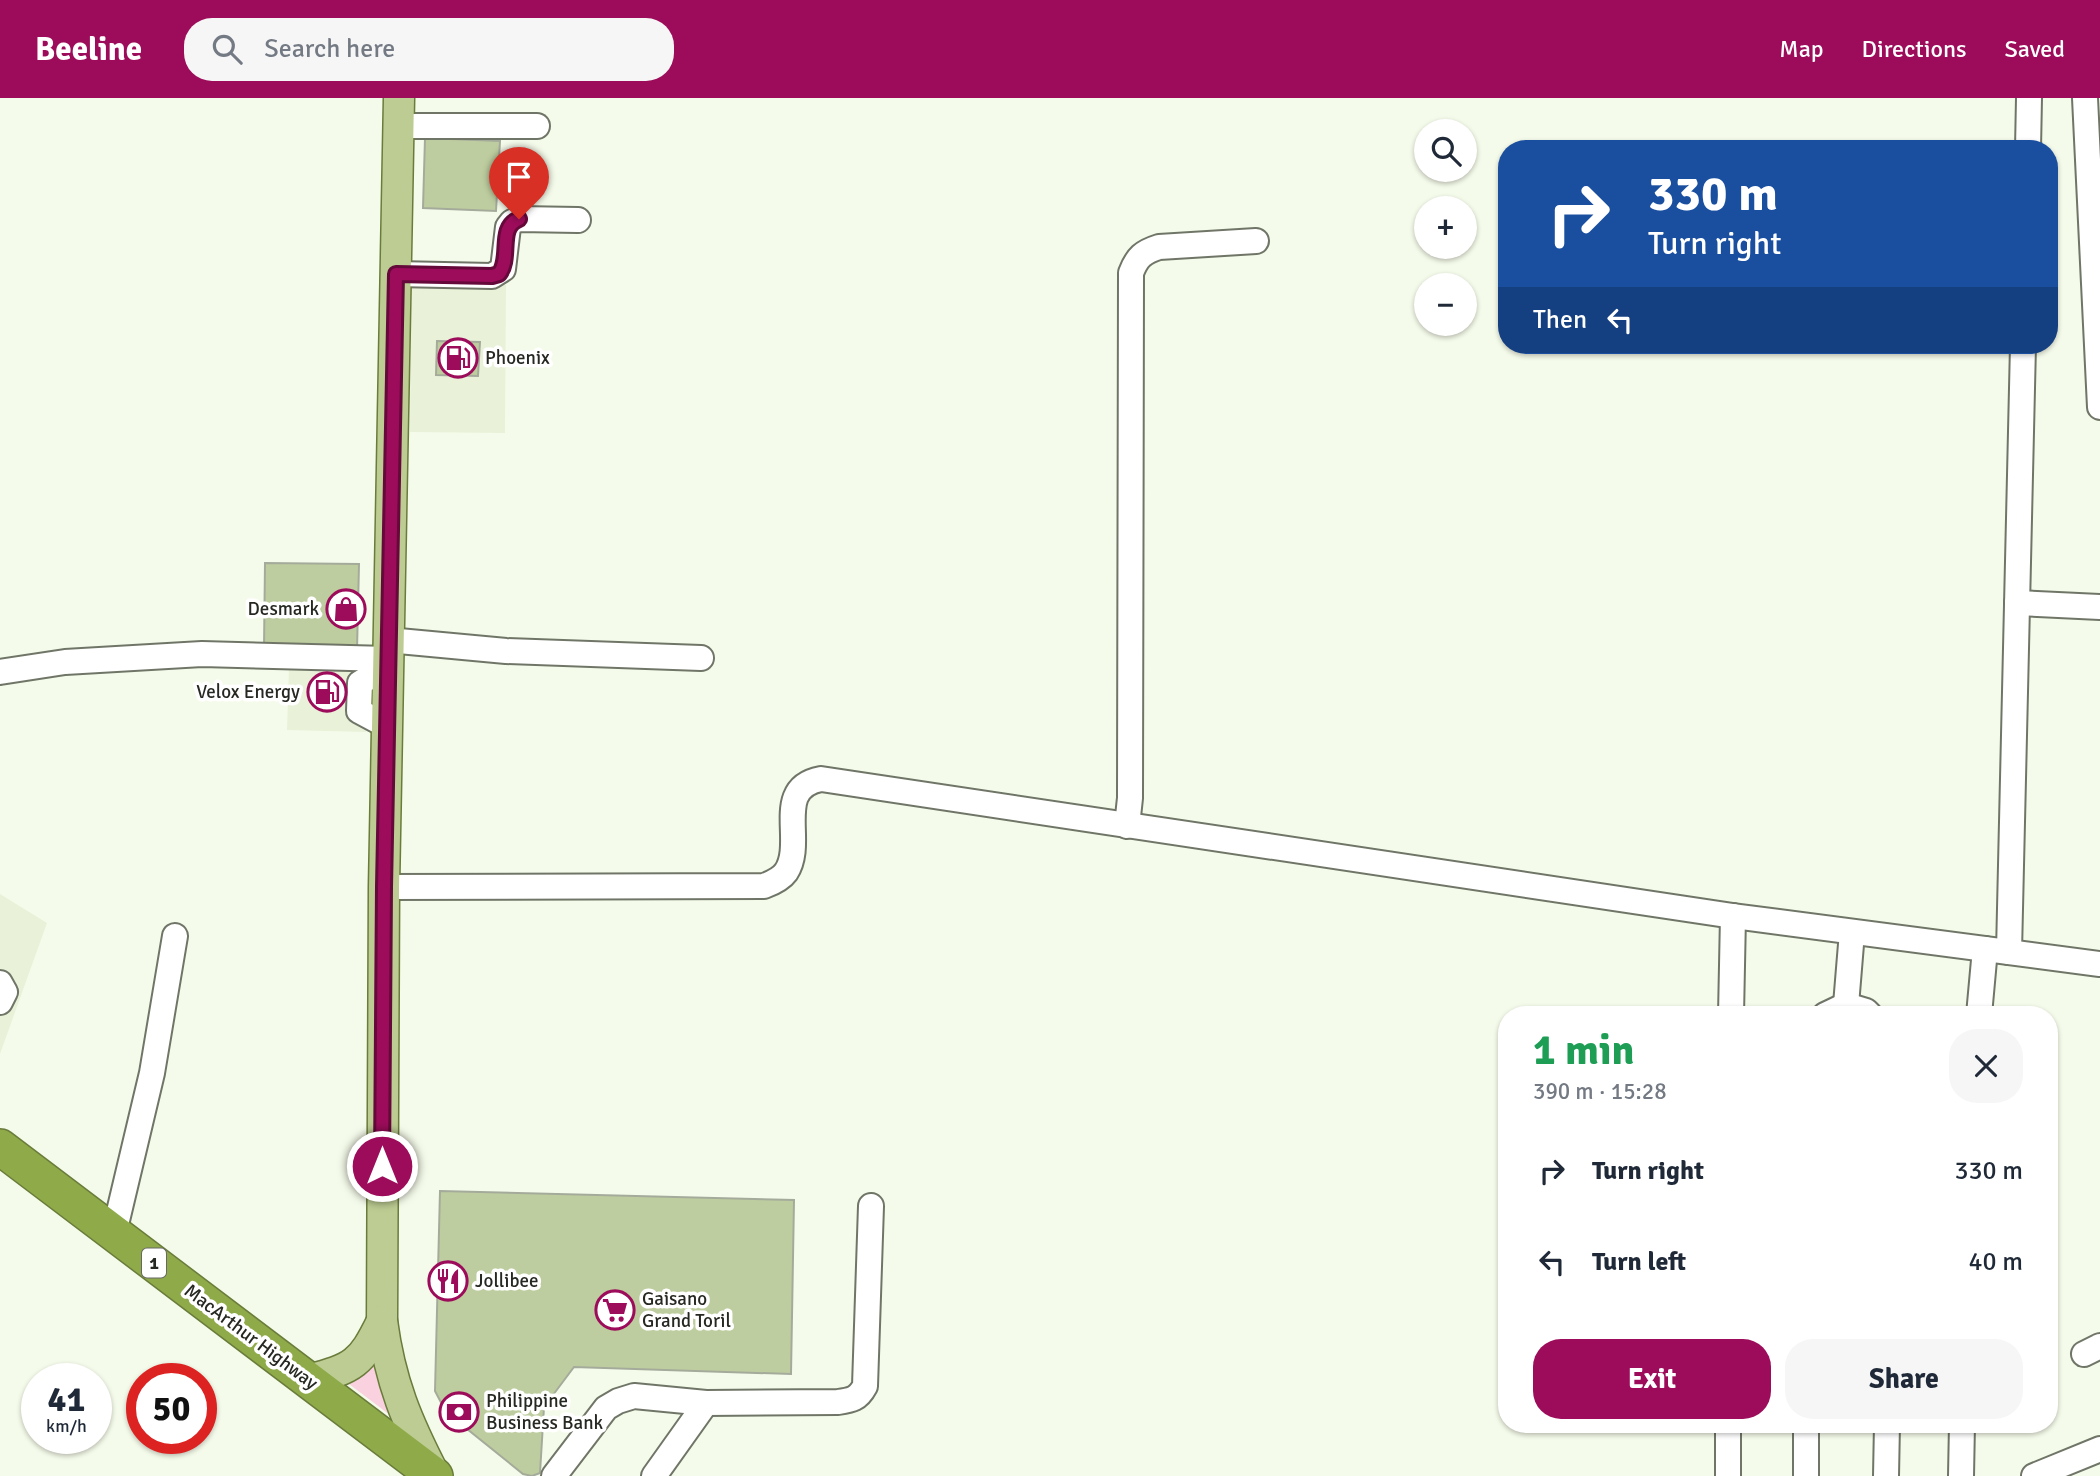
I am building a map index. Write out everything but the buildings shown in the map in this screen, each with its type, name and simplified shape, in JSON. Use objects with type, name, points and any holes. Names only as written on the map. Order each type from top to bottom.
[{"type":"highway","name":"MacArthur Highway","points":[[0,1147],[435,1476]]},
{"type":"main road","points":[[399,112],[384,887],[382,1321],[389,1366],[400,1402],[435,1476]]},
{"type":"main road","points":[[308,1380],[351,1366],[366,1352],[382,1321]]},
{"type":"street","points":[[2028,140],[2029,98]]},
{"type":"street","points":[[2085,98],[2100,407]]},
{"type":"street","points":[[399,112],[537,127]]},
{"type":"street","points":[[396,274],[492,276],[503,269],[508,227],[512,222],[519,219],[578,220]]},
{"type":"street","points":[[1127,826],[1130,784],[1131,273],[1137,258],[1159,247],[1256,241]]},
{"type":"street","points":[[1981,1006],[1997,950],[2017,603],[2023,354]]},
{"type":"street","points":[[2017,603],[2100,607]]},
{"type":"street","points":[[0,672],[65,662],[202,654],[388,655],[506,651],[701,658]]},
{"type":"street","points":[[384,887],[764,886],[776,881],[787,871],[792,856],[794,799],[800,788],[809,781],[821,779],[1733,916],[2100,964]]},
{"type":"street","points":[[1731,1006],[1733,916]]},
{"type":"street","points":[[1836,1006],[1852,932]]},
{"type":"street","points":[[114,1233],[152,1073],[175,936]]},
{"type":"street","points":[[0,983],[5,992],[0,1002]]},
{"type":"street","points":[[554,1476],[606,1408],[634,1396],[706,1403],[838,1402],[860,1396],[865,1385],[871,1206]]},
{"type":"street","points":[[654,1476],[706,1403]]},
{"type":"street","points":[[1728,1433],[1728,1476]]},
{"type":"street","points":[[1805,1433],[1806,1476]]},
{"type":"street","points":[[1886,1476],[1887,1433]]},
{"type":"street","points":[[1961,1476],[1962,1433]]},
{"type":"street","points":[[2034,1476],[2100,1449]]},
{"type":"shaded area","points":[[411,285],[506,285],[505,433],[410,432]]},
{"type":"shaded area","points":[[289,666],[367,667],[366,732],[287,730]]},
{"type":"shaded area","points":[[0,894],[47,923],[0,1054]]},
{"type":"shaded area","points":[[373,1364],[390,1415],[349,1384]]},
{"type":"place","name":"Phoenix","points":[[458,358]]},
{"type":"place","name":"Desmark","points":[[346,609]]},
{"type":"place","name":"Velox Energy","points":[[327,692]]},
{"type":"place","name":"Jollibee","points":[[448,1281]]},
{"type":"place","name":"Gaisano Grand Toril","points":[[615,1310]]},
{"type":"place","name":"Philippine Business Bank","points":[[459,1412]]},
{"type":"route","points":[[382,1166],[384,887],[396,274],[499,274],[506,260],[508,227],[519,219]]}]
